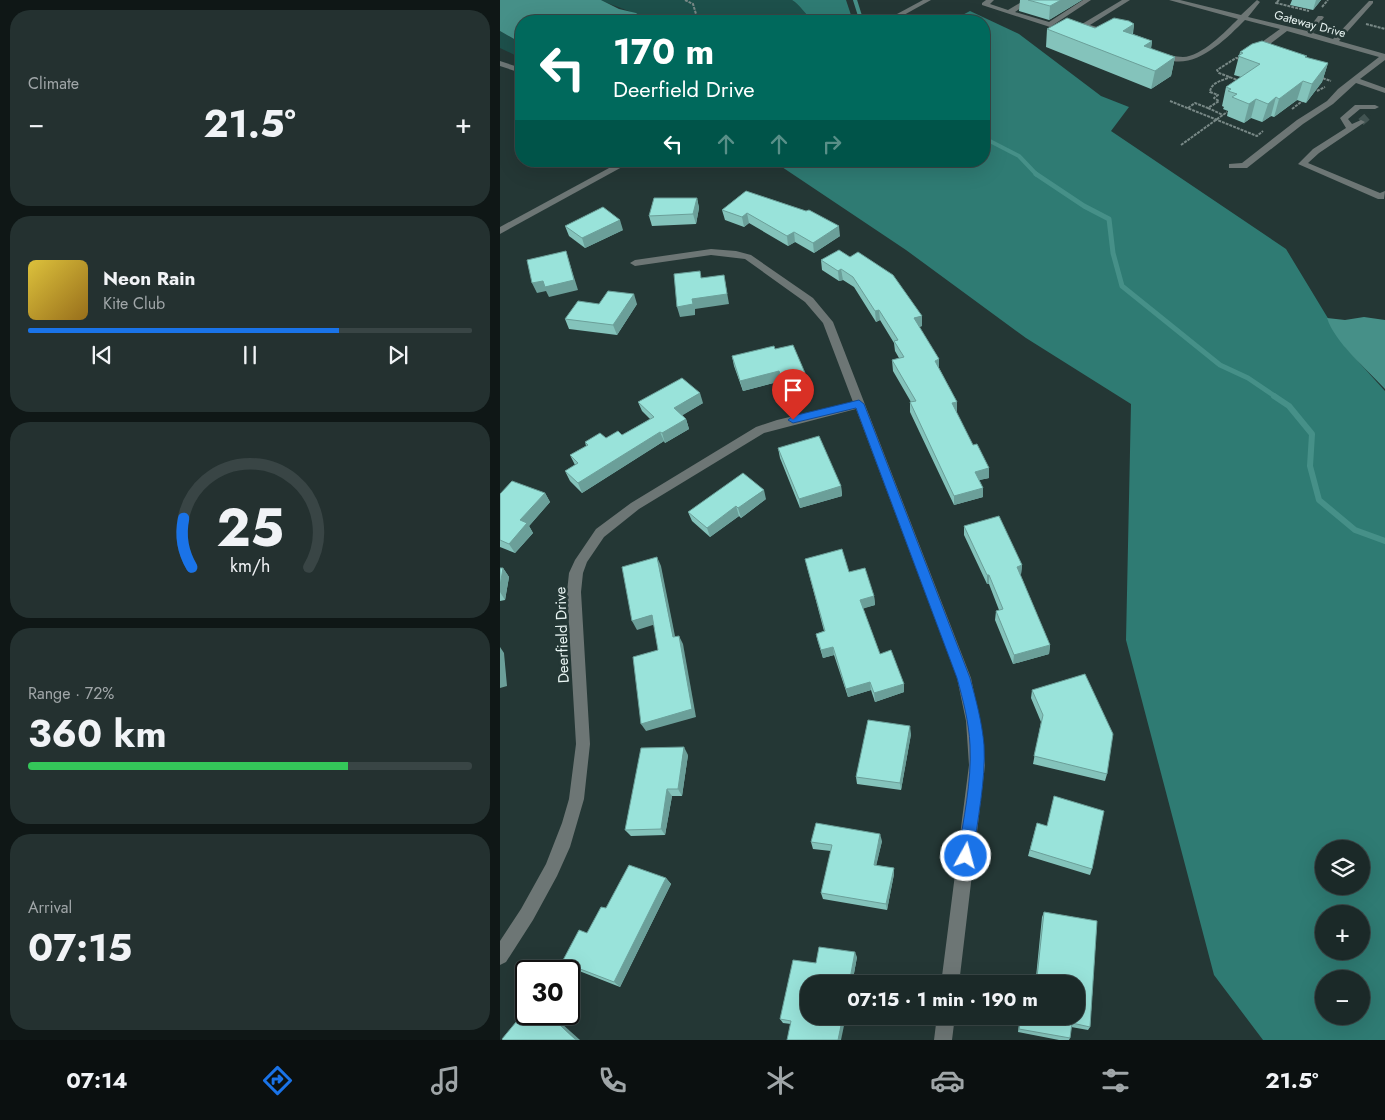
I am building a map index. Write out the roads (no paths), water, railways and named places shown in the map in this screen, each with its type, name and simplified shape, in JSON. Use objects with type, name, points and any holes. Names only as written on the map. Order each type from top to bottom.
[{"type":"street","points":[[900,15],[928,0]]},
{"type":"street","points":[[991,0],[984,4],[1050,25],[1088,0]]},
{"type":"street","points":[[1009,12],[1030,0]]},
{"type":"street","points":[[1110,34],[1089,28],[1086,24],[1127,0]]},
{"type":"street","name":"Gateway Drive","points":[[1172,0],[1309,34],[1385,56]]},
{"type":"street","points":[[1206,9],[1215,0]]},
{"type":"street","points":[[1150,50],[1173,57],[1189,58],[1223,37],[1244,18],[1257,2]]},
{"type":"street","points":[[1335,41],[1371,2]]},
{"type":"street","points":[[1309,34],[1318,15]]},
{"type":"street","points":[[1246,59],[1285,29]]},
{"type":"street","points":[[1262,47],[1272,51]]},
{"type":"street","points":[[1232,166],[1244,166],[1310,114],[1323,109],[1337,98],[1341,91],[1385,56]]},
{"type":"street","points":[[500,62],[515,68]]},
{"type":"street","points":[[1355,80],[1385,91]]},
{"type":"street","points":[[1326,95],[1341,91]]},
{"type":"street","points":[[1310,114],[1309,109],[1312,105]]},
{"type":"street","points":[[1350,129],[1344,118],[1358,107],[1375,108]]},
{"type":"street","points":[[1361,122],[1316,151],[1302,164],[1381,197],[1385,194]]},
{"type":"street","points":[[500,231],[618,167]]},
{"type":"street","points":[[635,263],[711,252],[736,254],[758,262],[809,300],[828,322],[964,678],[971,706],[977,745],[977,765],[951,975]]},
{"type":"street","name":"Deerfield Drive","points":[[500,956],[521,926],[538,896],[561,847],[574,808],[581,775],[584,744],[574,592],[576,573],[581,560],[600,533],[635,506],[760,430],[859,404]]},
{"type":"street","points":[[943,1040],[945,1025]]},
{"type":"waterway","points":[[855,0],[860,15]]},
{"type":"waterway","points":[[990,141],[1019,156],[1036,174]]},
{"type":"waterway","points":[[1036,174],[1084,206],[1109,219],[1113,253],[1122,286],[1220,365],[1248,378],[1276,397]]},
{"type":"waterway","points":[[1274,396],[1289,406],[1312,434],[1310,466],[1319,500],[1355,530],[1385,541]]},
{"type":"tunnel","points":[[1361,122],[1370,114]]}]
